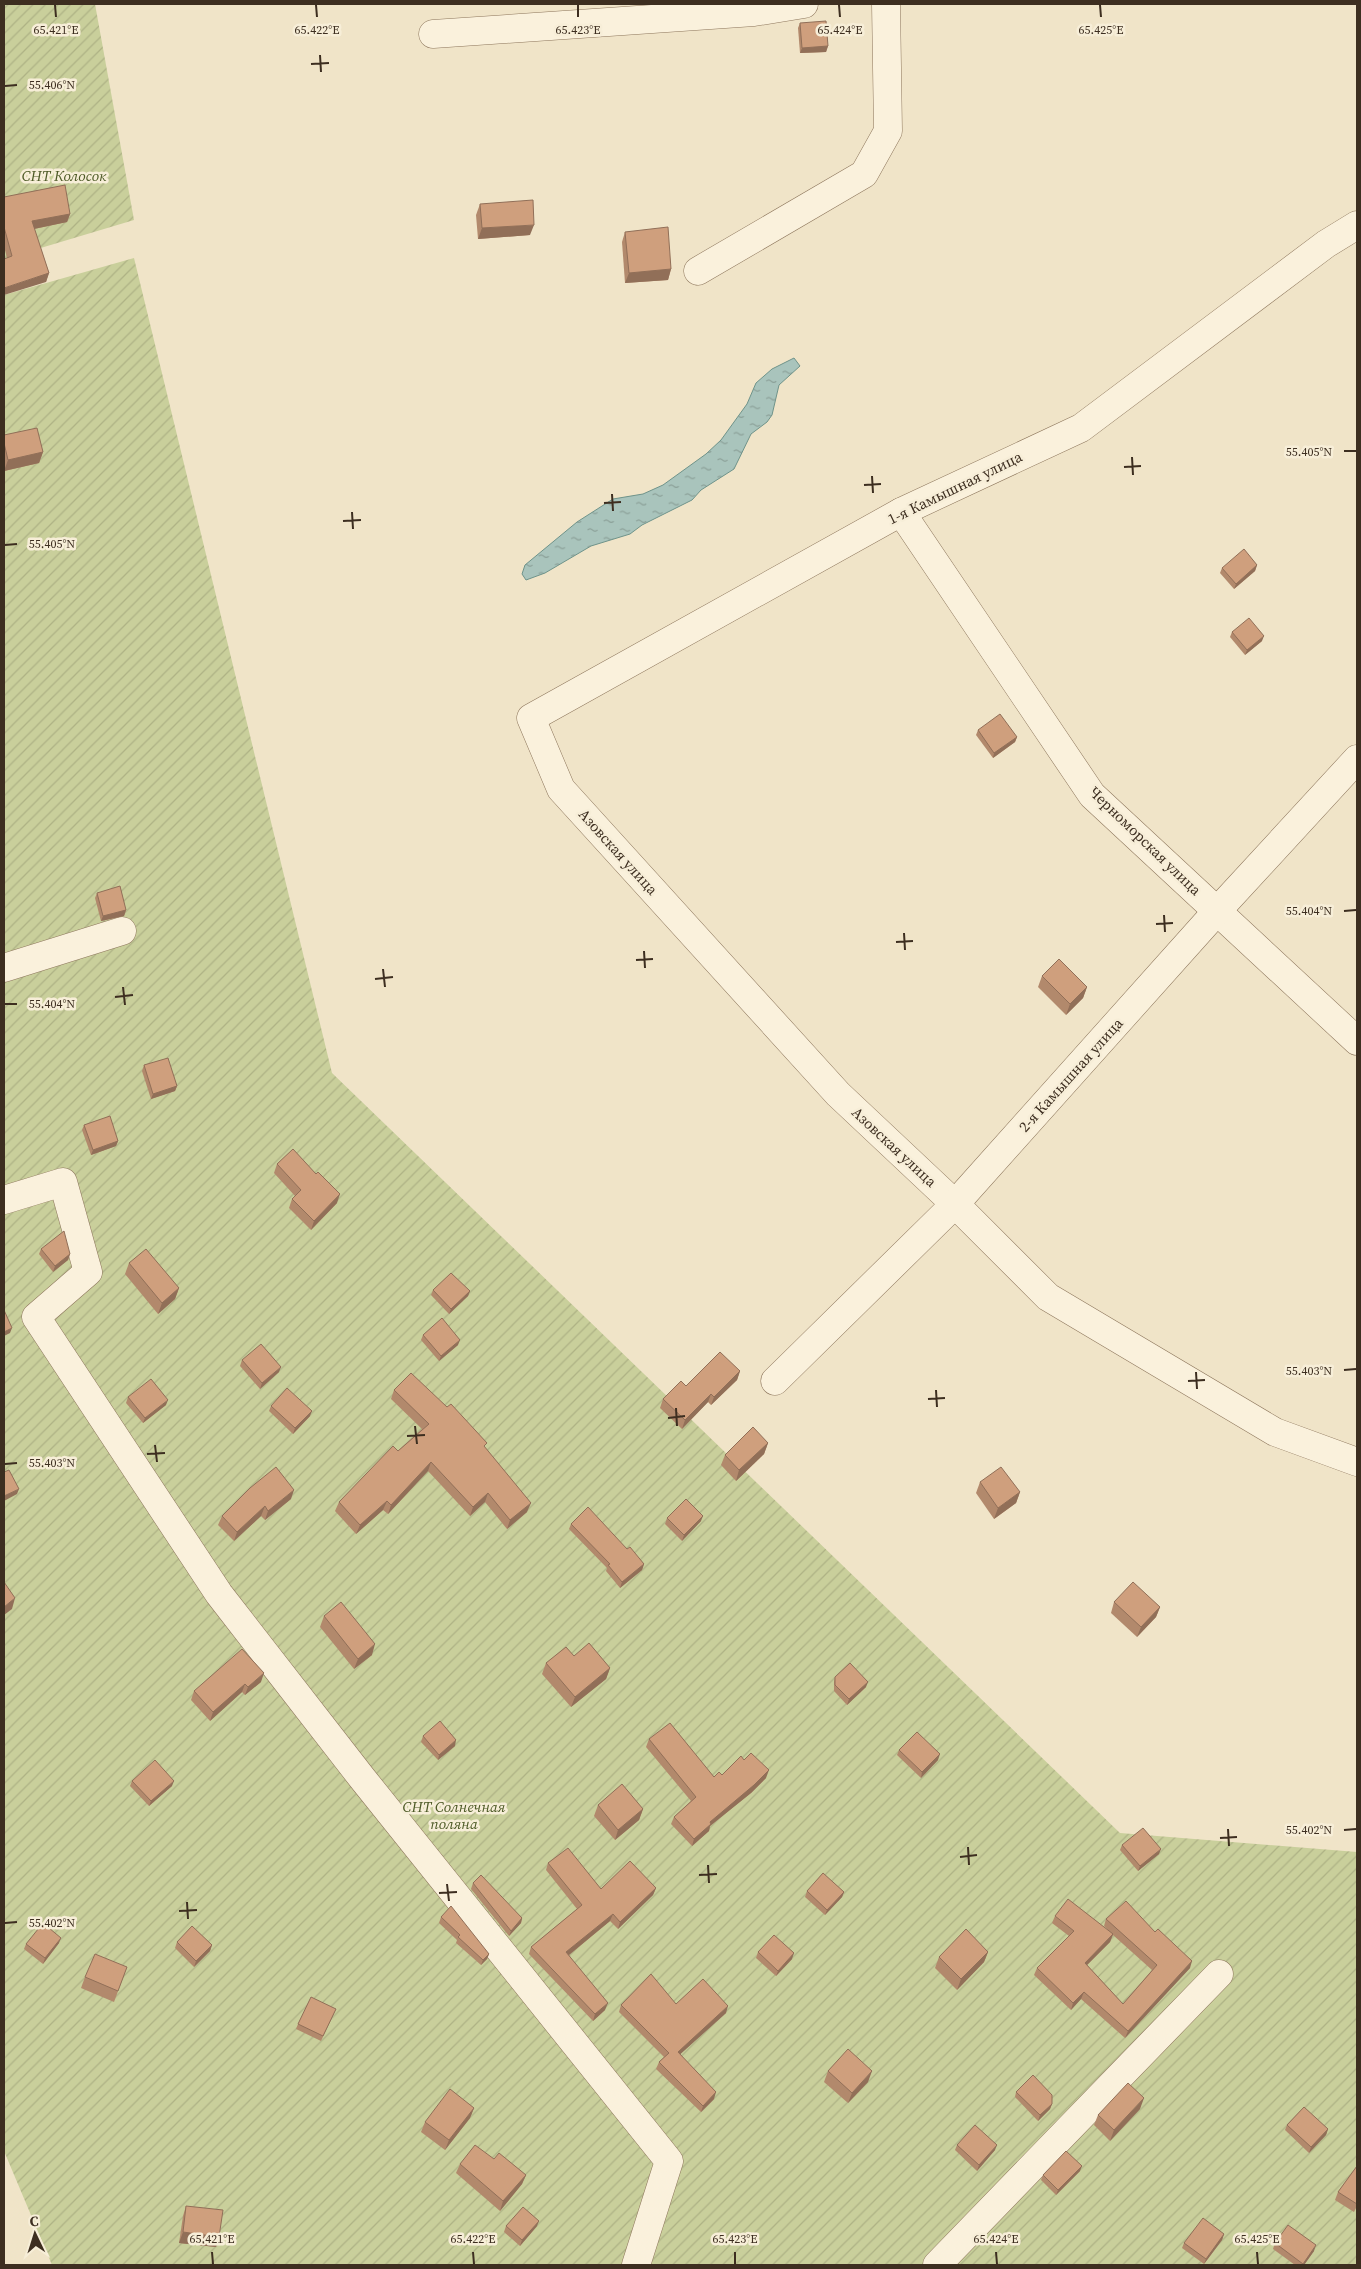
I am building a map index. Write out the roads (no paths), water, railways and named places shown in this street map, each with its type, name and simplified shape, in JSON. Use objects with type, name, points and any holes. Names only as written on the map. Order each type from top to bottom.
[{"type":"street","points":[[433,34],[754,12],[804,4]]},
{"type":"street","points":[[698,270],[864,174],[888,131],[886,4]]},
{"type":"street","name":"1-я Камышная улица","points":[[531,718],[900,512],[1081,428],[1326,244],[1357,224]]},
{"type":"street","name":"Черноморская улица","points":[[900,512],[1092,795],[1357,1041]]},
{"type":"street","name":"Азовская улица","points":[[531,718],[561,789],[838,1094],[955,1204],[1048,1297],[1275,1432],[1357,1462]]},
{"type":"street","name":"2-я Камышная улица","points":[[775,1381],[955,1204],[1218,910],[1357,759]]},
{"type":"street","points":[[4,968],[122,932]]},
{"type":"street","points":[[4,1200],[63,1182],[88,1272],[36,1317],[219,1594],[362,1778],[669,2161],[636,2265]]},
{"type":"street","points":[[937,2265],[1219,1974]]},
{"type":"water","points":[[794,358],[800,366],[779,385],[772,415],[767,422],[751,434],[734,469],[701,490],[692,500],[642,525],[630,534],[591,546],[545,573],[526,580],[522,574],[525,565],[577,522],[613,499],[643,494],[663,485],[706,454],[721,440],[747,404],[756,383],[772,369]]},
{"type":"park label","name":"СНТ Колосок","points":[[64,176]]},
{"type":"park label","name":"СНТ Солнечная поляна","points":[[454,1816]]}]
